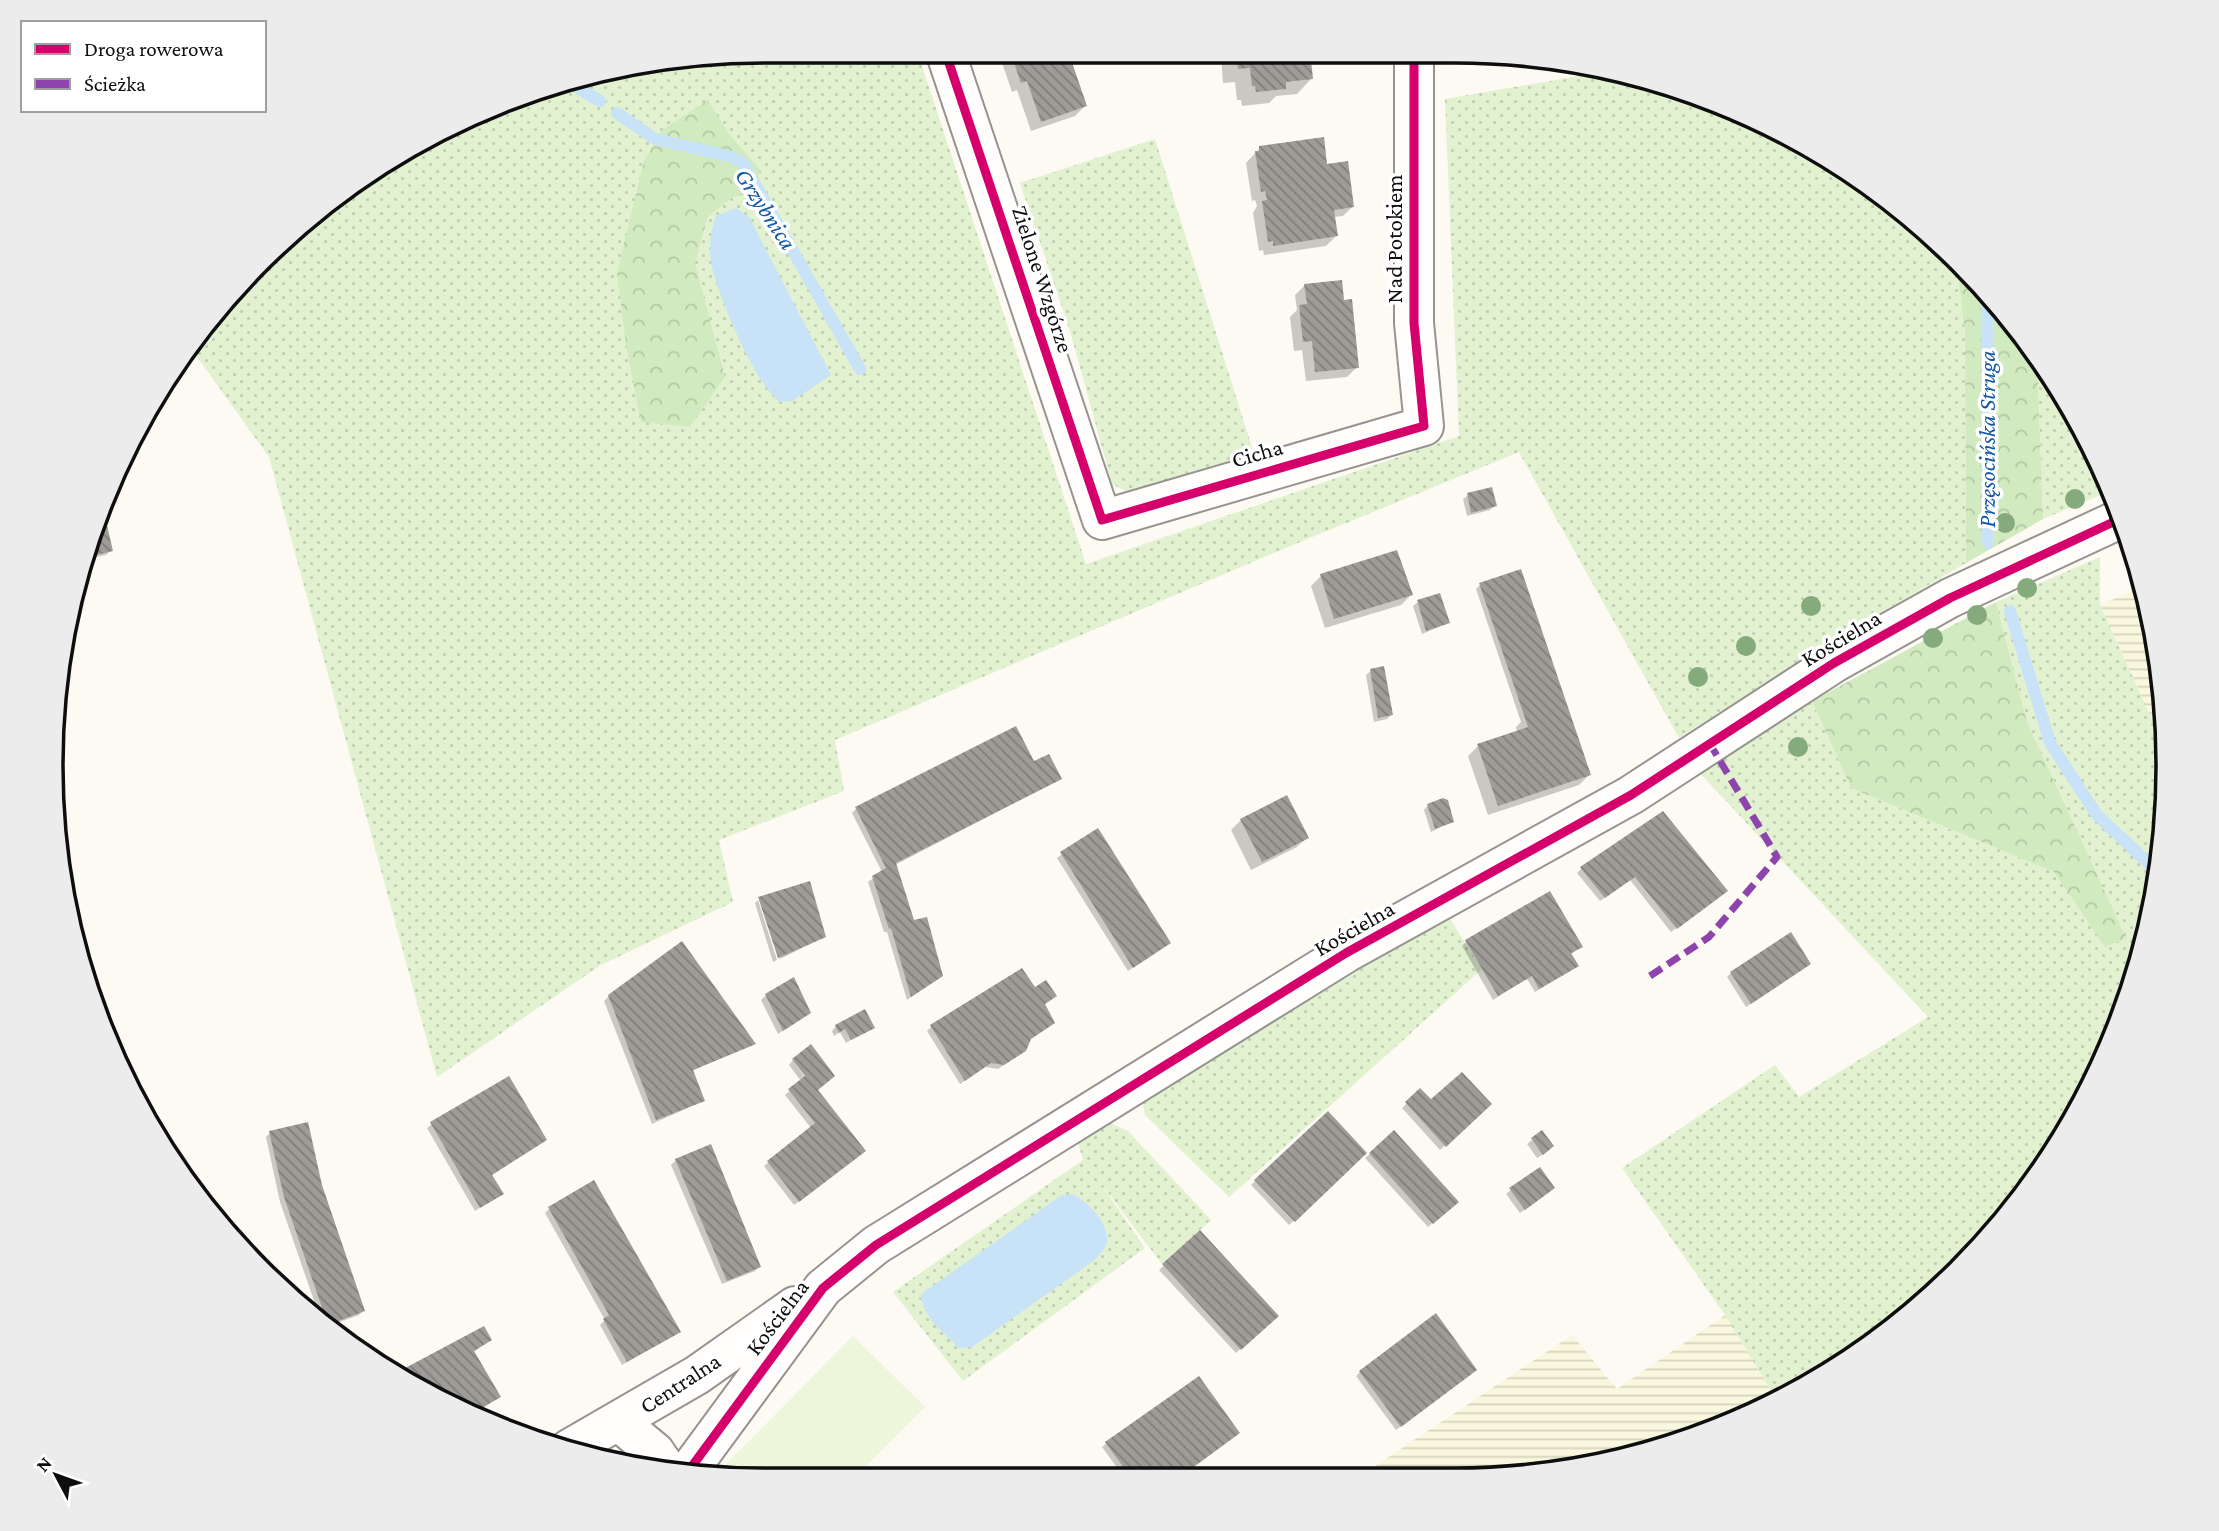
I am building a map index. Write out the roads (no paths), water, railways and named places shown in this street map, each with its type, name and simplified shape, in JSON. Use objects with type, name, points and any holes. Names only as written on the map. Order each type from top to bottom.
[{"type":"street","name":"Zielone Wzgórze","points":[[949,63],[1102,520]]},
{"type":"street","name":"Nad Potokiem","points":[[1414,63],[1414,323],[1424,426]]},
{"type":"street","name":"Cicha","points":[[1102,520],[1424,426]]},
{"type":"street","name":"Kościelna","points":[[693,1464],[823,1288],[876,1245],[1346,953],[1638,791],[1834,663],[1950,598],[2112,522]]},
{"type":"street","name":"Centralna","points":[[580,1443],[697,1376],[823,1288]]},
{"type":"street","points":[[619,1422],[655,1452],[660,1460]]},
{"type":"water","points":[[736,208],[749,217],[831,375],[792,401],[780,402],[750,362],[732,324],[714,275],[710,253],[716,216]]},
{"type":"water","points":[[1071,1194],[1091,1207],[1102,1222],[1107,1238],[1104,1249],[1092,1262],[972,1347],[959,1348],[925,1310],[921,1294],[1062,1195]]},
{"type":"waterway","name":"Grzybnica","points":[[579,89],[600,101]]},
{"type":"waterway","name":"Grzybnica","points":[[617,113],[655,139],[732,157],[743,163],[860,369]]},
{"type":"waterway","name":"Przęsocińska Struga","points":[[1987,308],[1988,543]]},
{"type":"waterway","name":"Przęsocińska Struga","points":[[2010,611],[2050,743],[2097,815],[2149,864]]}]
